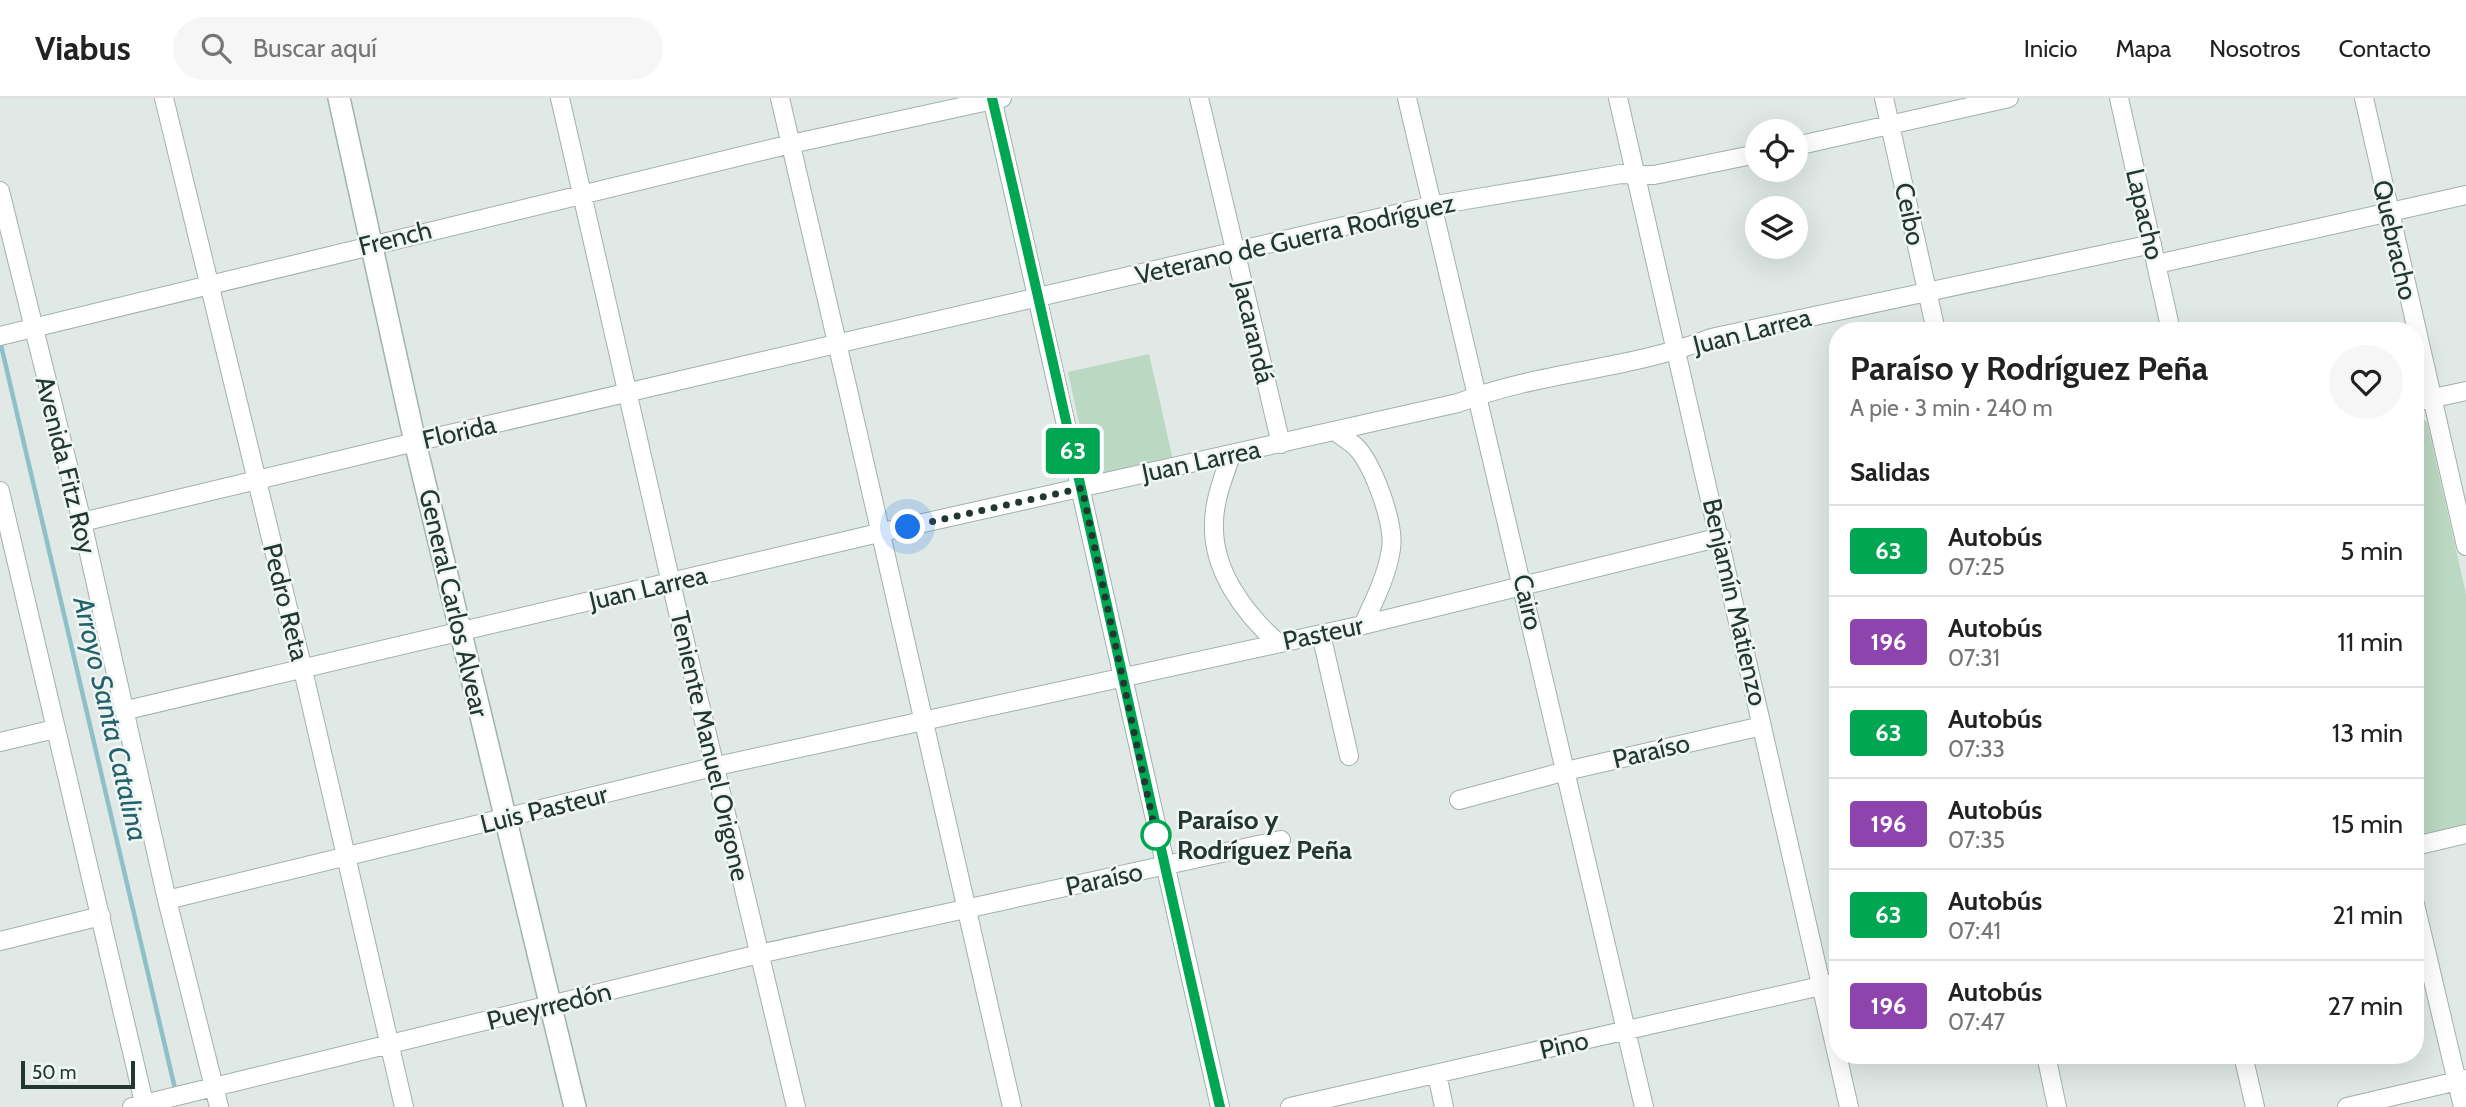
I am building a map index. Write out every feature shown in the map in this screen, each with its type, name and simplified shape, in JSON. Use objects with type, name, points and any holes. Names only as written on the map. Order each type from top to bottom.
[{"type":"street","name":"Pedro Reta","points":[[164,98],[303,670],[404,1107]]},
{"type":"street","name":"General Carlos Alvear","points":[[339,98],[415,442],[575,1107]]},
{"type":"street","name":"Teniente Manuel Origone","points":[[561,98],[671,583],[717,766],[796,1107]]},
{"type":"street","points":[[780,98],[836,344],[883,532],[1011,1107]]},
{"type":"street","name":"Jacarandá","points":[[1199,98],[1281,444]]},
{"type":"street","name":"Cairo","points":[[1407,98],[1430,206],[1524,586],[1644,1107]]},
{"type":"street","name":"Benjamín Matienzo","points":[[1618,98],[1721,537],[1762,726],[1829,980]]},
{"type":"street","name":"Ceibo","points":[[1884,98],[1934,322]]},
{"type":"street","points":[[1808,144],[1891,127],[2009,98]]},
{"type":"street","name":"Lapacho","points":[[2119,98],[2169,322]]},
{"type":"street","name":"Quebracho","points":[[2364,98],[2389,212],[2409,322]]},
{"type":"street","name":"French","points":[[5,335],[791,144],[996,99]]},
{"type":"street","points":[[996,99],[1163,866],[1220,1107]]},
{"type":"street","name":"Veterano de Guerra Rodríguez","points":[[836,344],[1430,206],[1621,174],[1654,175],[1745,156]]},
{"type":"street","name":"Avenida Fitz Roy","points":[[0,191],[32,329],[82,522],[101,616],[127,710],[206,1089],[219,1107]]},
{"type":"street","points":[[2157,264],[2466,195]]},
{"type":"street","name":"Juan Larrea","points":[[127,710],[883,532],[1281,444],[1476,396],[1493,389],[1678,350],[1711,338],[2152,244]]},
{"type":"street","name":"Florida","points":[[82,522],[836,344]]},
{"type":"street","points":[[2424,400],[2466,391]]},
{"type":"street","name":"Quebracho","points":[[2424,403],[2466,545]]},
{"type":"street","points":[[1335,431],[1357,449],[1369,468],[1380,492],[1392,545],[1380,587],[1363,625]]},
{"type":"street","points":[[1231,454],[1214,523],[1218,552],[1238,601],[1256,625],[1278,643]]},
{"type":"street","points":[[0,491],[6,541],[102,916],[145,1105]]},
{"type":"street","name":"Pasteur","points":[[923,720],[1124,680],[1363,625],[1721,537]]},
{"type":"street","points":[[1321,634],[1349,756]]},
{"type":"street","name":"Luis Pasteur","points":[[167,900],[717,766],[923,720]]},
{"type":"street","name":"Paraíso","points":[[1459,800],[1566,771],[1762,726]]},
{"type":"street","points":[[0,742],[55,729]]},
{"type":"street","points":[[2424,844],[2466,834]]},
{"type":"street","name":"Paraíso","points":[[966,907],[1282,840]]},
{"type":"street","name":"Pueyrredón","points":[[145,1105],[759,954],[966,907]]},
{"type":"street","points":[[0,941],[102,916]]},
{"type":"street","points":[[2424,938],[2462,1080],[2463,1107]]},
{"type":"street","name":"Pino","points":[[1290,1107],[1829,984]]},
{"type":"street","name":"Benjamín Matienzo","points":[[1842,1064],[1849,1107]]},
{"type":"street","points":[[2048,1064],[2057,1107]]},
{"type":"street","points":[[2245,1064],[2255,1107]]},
{"type":"street","points":[[1437,1074],[1444,1107]]},
{"type":"street","points":[[2347,1107],[2462,1080]]},
{"type":"green space","points":[[1149,354],[1173,460],[1091,478],[1068,372]]},
{"type":"green space","points":[[2424,420],[2427,422],[2466,594],[2466,827],[2424,836]]},
{"type":"waterway","name":"Arroyo Santa Catalina","points":[[0,341],[176,1093]]},
{"type":"bus line","name":"63","points":[[992,98],[1080,478],[1156,836],[1220,1107]]},
{"type":"place","name":"Paraíso y Rodríguez Peña","points":[[1156,835]]},
{"type":"route","points":[[908,527],[1082,488],[1156,835]]}]
